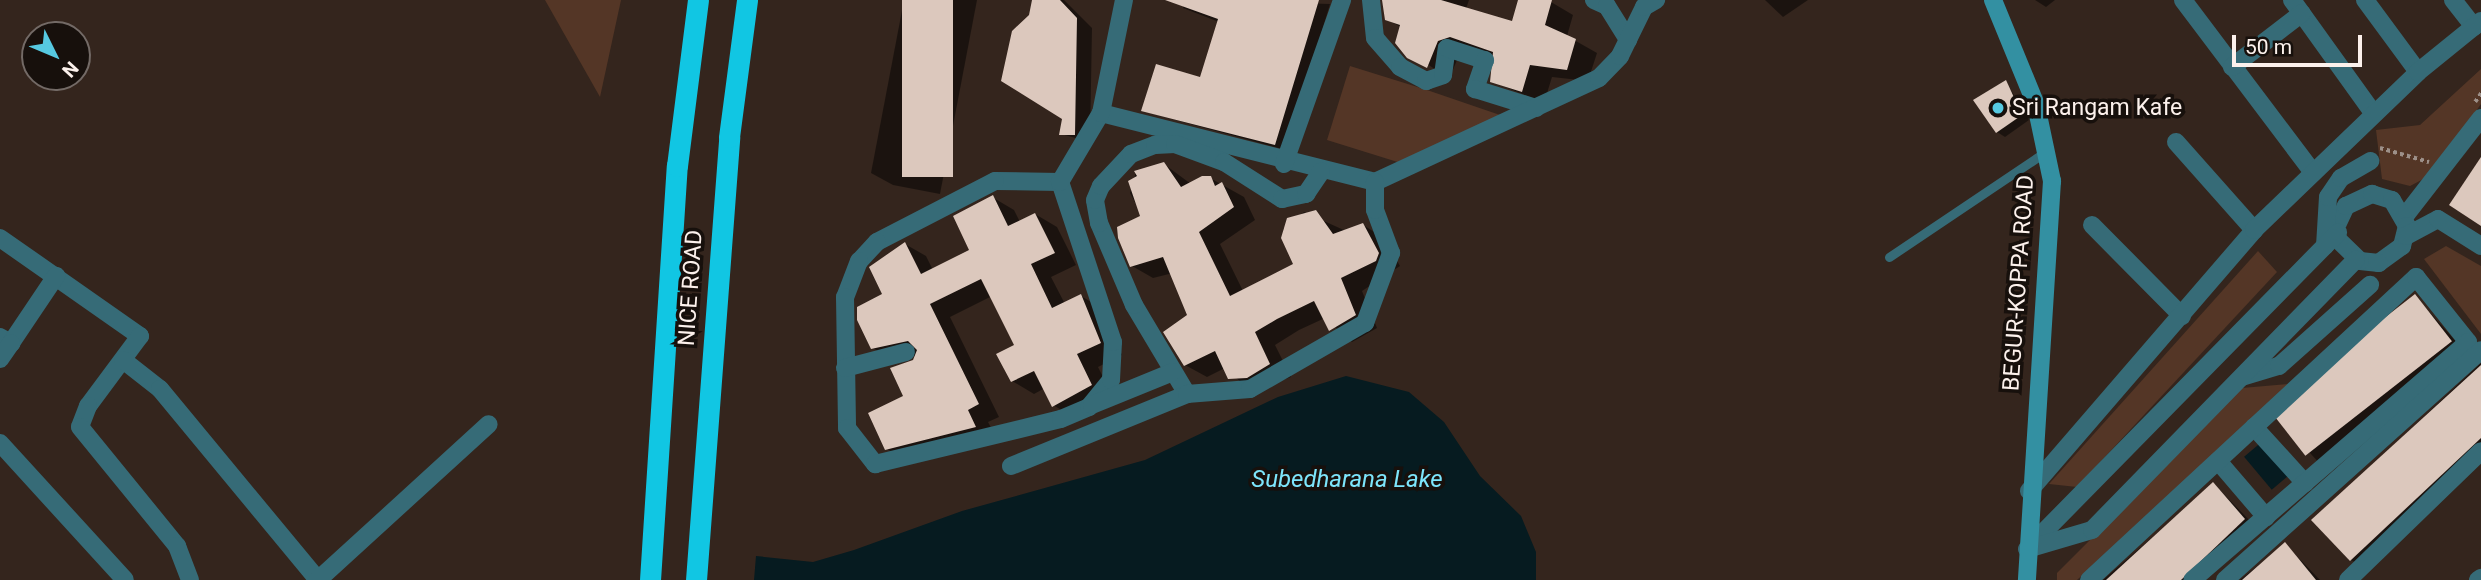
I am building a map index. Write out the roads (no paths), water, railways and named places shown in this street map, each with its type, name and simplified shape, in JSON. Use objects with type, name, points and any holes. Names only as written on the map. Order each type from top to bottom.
[{"type":"highway","name":"NICE ROAD","points":[[650,580],[677,166],[698,0]]},
{"type":"highway","name":"NICE ROAD","points":[[696,580],[729,137],[747,0]]},
{"type":"main road","name":"BEGUR-KOPPA ROAD","points":[[1993,0],[2049,150],[2052,181],[2029,491],[2027,580]]},
{"type":"street","points":[[1088,407],[1111,380],[1116,361],[1060,183],[1101,113],[1124,0]]},
{"type":"street","points":[[1284,164],[1342,0]]},
{"type":"street","points":[[1371,0],[1375,38],[1400,67],[1426,82],[1443,75],[1447,48],[1485,60],[1475,89],[1536,108]]},
{"type":"street","points":[[1594,0],[1620,20],[1628,40]]},
{"type":"street","points":[[2183,0],[2311,170]]},
{"type":"street","points":[[2365,0],[2418,72]]},
{"type":"street","points":[[2029,491],[2254,230],[2311,170],[2418,72],[2477,24],[2453,0]]},
{"type":"street","points":[[1101,113],[1284,164],[1375,182],[1599,78],[1628,40],[1647,2]]},
{"type":"street","points":[[2232,67],[2297,7],[2374,114]]},
{"type":"street","points":[[2405,216],[2481,118]]},
{"type":"street","points":[[2176,142],[2254,230]]},
{"type":"street","points":[[1186,394],[1098,223],[1095,200],[1112,172],[1131,154],[1175,144],[1224,162],[1282,199],[1306,194],[1321,172]]},
{"type":"street","points":[[2356,259],[2335,236],[2328,197],[2341,177],[2370,161]]},
{"type":"street","points":[[1060,183],[995,181],[877,242],[859,261],[845,296],[847,428],[875,464],[1088,407],[1173,372]]},
{"type":"street","points":[[1012,466],[1186,394],[1250,389],[1373,314],[1374,285],[1391,253],[1375,209],[1375,182]]},
{"type":"street","points":[[2027,549],[2335,236],[2346,206],[2372,194],[2392,200],[2405,216],[2406,236]]},
{"type":"street","points":[[2027,549],[2092,530],[2356,259],[2388,259],[2406,236],[2438,219],[2481,246]]},
{"type":"street","points":[[2092,225],[2182,316]]},
{"type":"street","points":[[0,238],[140,336],[80,427],[177,546],[190,580]]},
{"type":"street","points":[[0,359],[5,340],[56,276]]},
{"type":"street","points":[[2089,580],[2416,277],[2468,342],[2192,580]]},
{"type":"street","points":[[2240,378],[2279,366],[2370,285]]},
{"type":"street","points":[[2225,580],[2481,350]]},
{"type":"street","points":[[845,368],[906,352]]},
{"type":"street","points":[[123,360],[160,390],[318,580],[489,424]]},
{"type":"street","points":[[2254,427],[2305,483]]},
{"type":"street","points":[[0,443],[125,580]]},
{"type":"street","points":[[2348,580],[2481,451]]},
{"type":"street","points":[[2218,461],[2266,517]]},
{"type":"lane","points":[[1889,257],[2049,150]]},
{"type":"water","name":"Subedharana Lake","points":[[1346,376],[1409,392],[1444,422],[1480,476],[1521,516],[1536,552],[1536,580],[754,580],[756,556],[813,562],[854,550],[962,511],[1145,460],[1278,397]]},
{"type":"water","points":[[2264,440],[2292,473],[2272,490],[2244,457]]},
{"type":"place","name":"Sri Rangam Kafe","points":[[1998,108]]}]
